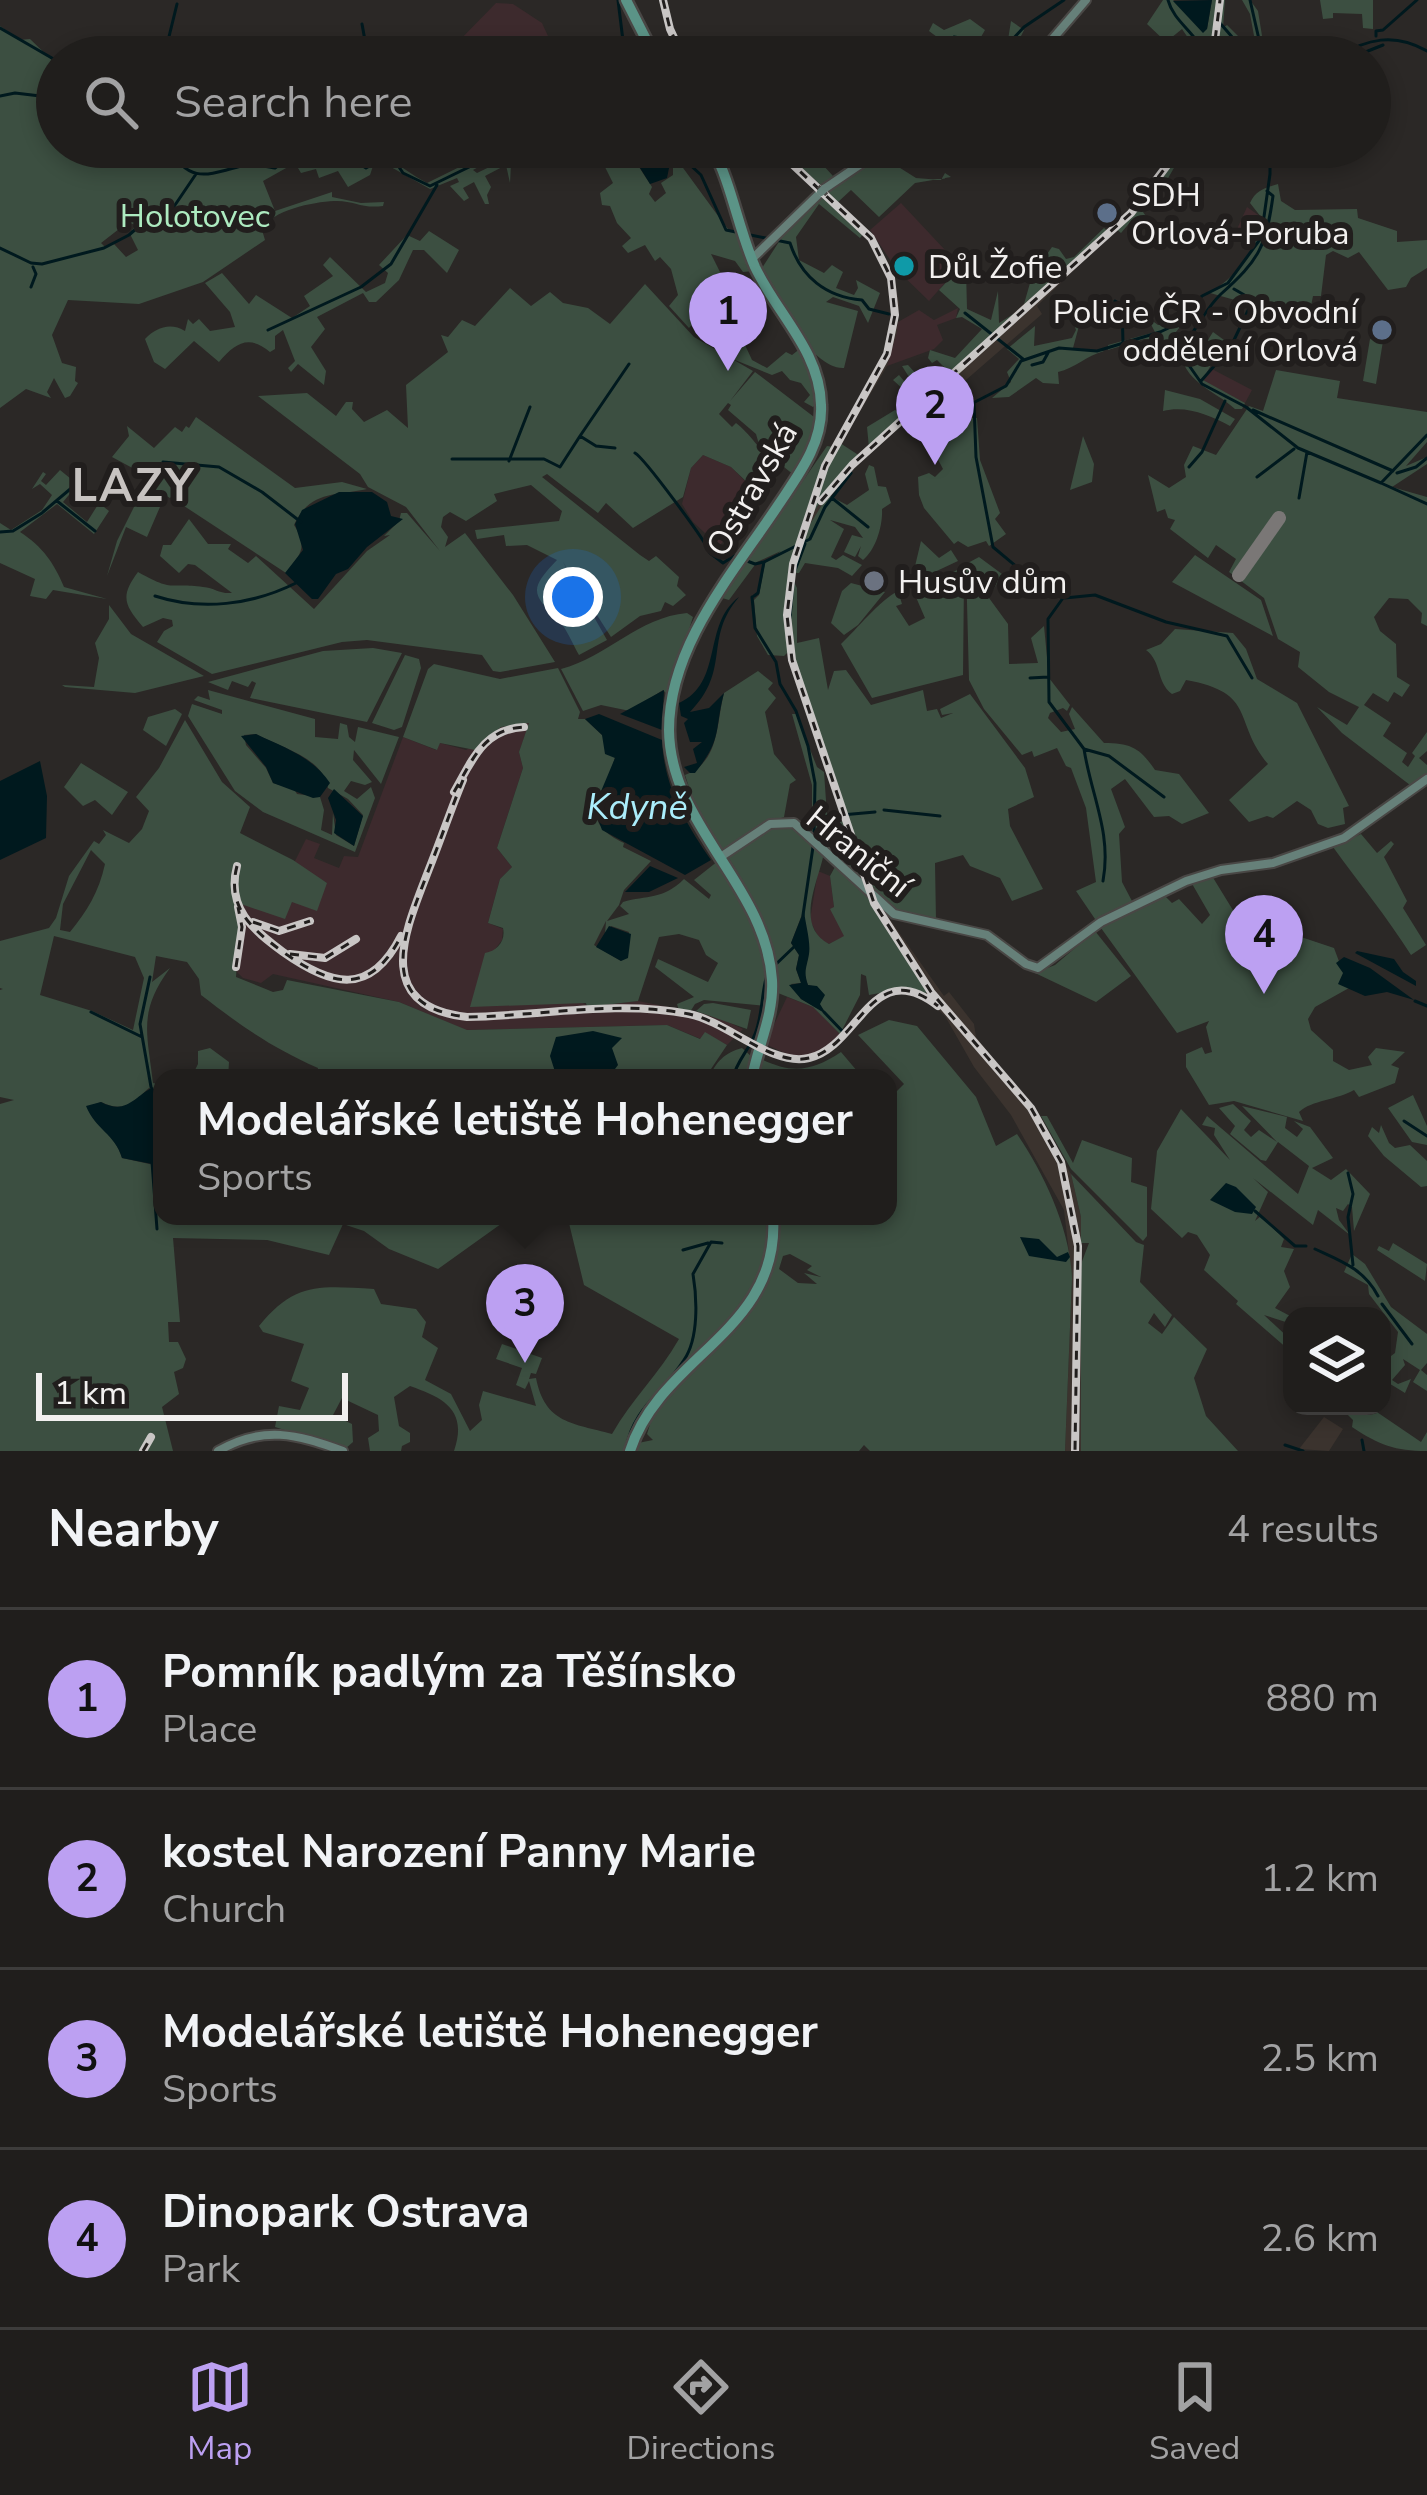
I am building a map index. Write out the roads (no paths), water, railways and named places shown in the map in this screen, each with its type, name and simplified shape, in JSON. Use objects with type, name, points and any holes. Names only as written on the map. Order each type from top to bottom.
[{"type":"main road","points":[[626,0],[644,36]]},
{"type":"main road","points":[[1055,36],[1086,0]]},
{"type":"main road","name":"Ostravská","points":[[720,168],[746,242],[813,362],[821,419],[802,470],[707,612],[678,673],[670,738],[674,766],[686,800],[722,856]]},
{"type":"main road","points":[[757,261],[823,191],[856,168]]},
{"type":"main road","name":"Hraniční","points":[[722,856],[765,826],[794,823],[896,916],[987,934],[1035,968],[1048,964],[1095,926],[1194,878],[1273,863],[1344,838],[1427,779]]},
{"type":"main road","points":[[722,856],[752,907],[770,968],[770,1010],[754,1069]]},
{"type":"main road","points":[[632,1451],[641,1426],[662,1396],[754,1299],[772,1257],[772,1225]]},
{"type":"main road","points":[[218,1451],[248,1436],[274,1432],[295,1434],[343,1451]]},
{"type":"water","points":[[1212,0],[1203,33],[1173,1]]},
{"type":"water","points":[[640,168],[669,168],[667,178],[650,184]]},
{"type":"water","points":[[339,492],[372,492],[387,502],[391,516],[403,519],[348,569],[336,574],[318,599],[312,599],[285,573],[303,550],[295,524],[302,510]]},
{"type":"water","points":[[739,597],[722,627],[710,682],[690,712],[709,708],[724,693],[714,742],[695,773],[690,773],[684,767],[697,763],[693,749],[702,742],[690,742],[684,723],[688,719],[681,716],[679,703],[702,682],[720,622]]},
{"type":"water","points":[[664,690],[662,730],[620,714]]},
{"type":"water","name":"Kdyně","points":[[599,714],[662,740],[678,803],[711,860],[685,875],[602,830],[594,808],[615,758],[605,754],[602,735],[585,719]]},
{"type":"water","points":[[256,734],[315,766],[330,783],[320,797],[273,783],[241,736]]},
{"type":"water","points":[[40,761],[47,796],[46,838],[0,860],[0,781]]},
{"type":"water","points":[[334,789],[363,816],[354,846],[334,833],[336,820],[328,798]]},
{"type":"water","points":[[650,866],[678,878],[649,892],[625,892]]},
{"type":"water","points":[[804,910],[808,985],[817,986],[825,995],[820,1004],[826,1014],[801,999],[789,985],[801,983],[796,969],[799,955],[791,943]]},
{"type":"water","points":[[609,926],[631,934],[628,958],[621,961],[596,947]]},
{"type":"water","points":[[1355,953],[1394,959],[1416,986]]},
{"type":"water","points":[[1344,957],[1370,968],[1414,1000],[1387,992],[1365,996],[1338,984],[1343,973],[1336,963]]},
{"type":"water","points":[[593,1031],[622,1038],[612,1048],[618,1065],[615,1069],[554,1069],[550,1056],[556,1037]]},
{"type":"water","points":[[153,1087],[153,1164],[122,1158],[86,1106],[129,1104]]},
{"type":"water","points":[[1226,1183],[1256,1207],[1252,1214],[1210,1200]]},
{"type":"water","points":[[1020,1237],[1039,1239],[1057,1257],[1068,1252],[1070,1257],[1066,1262],[1029,1256]]},
{"type":"waterway","points":[[618,0],[622,36]]},
{"type":"waterway","points":[[1016,36],[1064,0]]},
{"type":"waterway","points":[[1168,0],[1193,36]]},
{"type":"waterway","points":[[1250,0],[1258,36]]},
{"type":"waterway","points":[[1376,36],[1376,31],[1417,0]]},
{"type":"waterway","points":[[169,36],[177,4]]},
{"type":"waterway","points":[[1220,23],[1231,36]]},
{"type":"waterway","points":[[362,24],[364,36]]},
{"type":"waterway","points":[[0,28],[36,49]]},
{"type":"waterway","points":[[1391,40],[1427,51]]},
{"type":"waterway","points":[[0,96],[36,96]]},
{"type":"waterway","points":[[184,168],[201,174],[236,168]]},
{"type":"waterway","points":[[400,168],[430,186],[467,168]]},
{"type":"waterway","points":[[694,168],[726,230],[790,243],[801,266],[826,290],[889,314]]},
{"type":"waterway","points":[[973,403],[1006,386],[1021,361],[1059,348],[1097,351],[1175,325],[1202,296],[1228,283],[1261,238],[1270,168]]},
{"type":"waterway","points":[[0,248],[42,264],[104,248],[152,215],[173,208],[196,174]]},
{"type":"waterway","points":[[268,330],[361,287],[391,264],[437,185]]},
{"type":"waterway","points":[[1267,191],[1273,196],[1259,251],[1210,307],[1181,354],[1202,384],[1246,407],[1298,448],[1381,483],[1427,435]]},
{"type":"waterway","points":[[31,287],[36,274],[33,267]]},
{"type":"waterway","points":[[1234,289],[1253,300],[1234,340]]},
{"type":"waterway","points":[[1115,301],[1122,305],[1123,343]]},
{"type":"waterway","points":[[965,313],[1023,359]]},
{"type":"waterway","points":[[1201,381],[1230,348]]},
{"type":"waterway","points":[[1032,365],[1043,362],[1048,353]]},
{"type":"waterway","points":[[580,436],[629,364]]},
{"type":"waterway","points":[[920,417],[942,401],[957,405]]},
{"type":"waterway","points":[[1189,467],[1202,452],[1225,401]]},
{"type":"waterway","points":[[974,404],[976,457],[993,547],[1041,587],[1063,598],[1048,619],[1049,702],[1084,749],[1109,756],[1164,797]]},
{"type":"waterway","points":[[509,461],[530,407]]},
{"type":"waterway","points":[[1253,410],[1393,471]]},
{"type":"waterway","points":[[452,459],[544,459],[560,467],[580,436],[596,446],[615,448]]},
{"type":"waterway","points":[[1257,477],[1294,449]]},
{"type":"waterway","points":[[1299,498],[1307,452]]},
{"type":"waterway","points":[[635,453],[710,553],[723,563],[734,556],[755,564],[764,562]]},
{"type":"waterway","points":[[1397,473],[1427,458]]},
{"type":"waterway","points":[[163,462],[219,467],[301,522]]},
{"type":"waterway","points":[[754,596],[764,562],[810,539],[825,507],[851,473]]},
{"type":"waterway","points":[[1381,483],[1427,504]]},
{"type":"waterway","points":[[43,512],[75,485]]},
{"type":"waterway","points":[[832,498],[868,527]]},
{"type":"waterway","points":[[57,501],[95,531]]},
{"type":"waterway","points":[[0,532],[13,531],[42,513]]},
{"type":"waterway","points":[[790,618],[794,573],[805,544]]},
{"type":"waterway","points":[[155,596],[226,603],[296,583]]},
{"type":"waterway","points":[[1065,598],[1095,595],[1166,622],[1227,636],[1252,678]]},
{"type":"waterway","points":[[752,597],[755,628],[776,662],[780,684],[808,746],[815,783],[814,837]]},
{"type":"waterway","points":[[1030,678],[1048,677]]},
{"type":"waterway","points":[[1084,749],[1103,830],[1103,881]]},
{"type":"waterway","points":[[884,810],[940,816]]},
{"type":"waterway","points":[[819,817],[875,812]]},
{"type":"waterway","points":[[803,915],[813,847]]},
{"type":"waterway","points":[[773,967],[796,945]]},
{"type":"waterway","points":[[736,1069],[758,1027],[767,975]]},
{"type":"waterway","points":[[150,977],[140,1024],[151,1087]]},
{"type":"waterway","points":[[1415,1001],[1427,1006]]},
{"type":"waterway","points":[[91,1012],[142,1037]]},
{"type":"waterway","points":[[824,1012],[845,1034]]},
{"type":"waterway","points":[[1404,1121],[1427,1136]]},
{"type":"waterway","points":[[152,1162],[153,1175]]},
{"type":"waterway","points":[[1348,1173],[1353,1194],[1348,1217],[1353,1265]]},
{"type":"waterway","points":[[1255,1211],[1295,1246],[1306,1246]]},
{"type":"waterway","points":[[157,1225],[157,1229]]},
{"type":"waterway","points":[[626,1449],[635,1422],[689,1351],[696,1318],[693,1274],[711,1242],[722,1243]]},
{"type":"waterway","points":[[683,1250],[708,1243]]},
{"type":"waterway","points":[[1315,1249],[1359,1272],[1378,1296]]},
{"type":"waterway","points":[[1382,1304],[1412,1344]]},
{"type":"waterway","points":[[1362,1440],[1364,1451]]},
{"type":"waterway","points":[[1285,1445],[1303,1451]]},
{"type":"railway","points":[[663,0],[673,36]]},
{"type":"railway","points":[[1216,36],[1220,0]]},
{"type":"railway","points":[[796,168],[871,238],[891,278],[895,315],[887,354],[825,466],[793,564],[787,615],[792,660],[874,903],[931,992],[1031,1108],[1061,1162],[1078,1246],[1075,1451]]},
{"type":"railway","points":[[821,501],[852,465],[1131,213],[1165,168]]},
{"type":"railway","points":[[454,792],[489,740],[524,727]]},
{"type":"railway","points":[[463,780],[412,915],[403,961],[406,981],[417,997],[436,1010],[467,1017],[662,1010],[704,1019],[765,1050],[795,1059],[826,1050],[881,997],[897,991],[916,993],[938,1006]]},
{"type":"railway","points":[[237,866],[235,894],[245,917],[272,944],[317,972],[348,980],[363,977],[389,956],[401,936]]},
{"type":"railway","points":[[236,967],[242,927],[238,907]]},
{"type":"railway","points":[[253,922],[279,931],[310,921]]},
{"type":"railway","points":[[290,954],[325,958],[356,939]]},
{"type":"railway","points":[[143,1451],[151,1437]]},
{"type":"place","name":"SDH Orlová-Poruba","points":[[1107,213]]},
{"type":"place","name":"Důl Žofie","points":[[904,266]]},
{"type":"place","name":"Policie ČR - Obvodní oddělení Orlová","points":[[1382,330]]},
{"type":"place","name":"Pomník padlým za Těšínsko","points":[[728,371]]},
{"type":"place","name":"kostel Narození Panny Marie","points":[[935,465]]},
{"type":"place","name":"Husův dům","points":[[874,581]]},
{"type":"place","name":"Dinopark Ostrava","points":[[1264,994]]},
{"type":"place","name":"Modelářské letiště Hohenegger","points":[[525,1363]]},
{"type":"district","name":"LAZY","points":[[134,485]]},
{"type":"park label","name":"Holotovec","points":[[195,215]]}]
